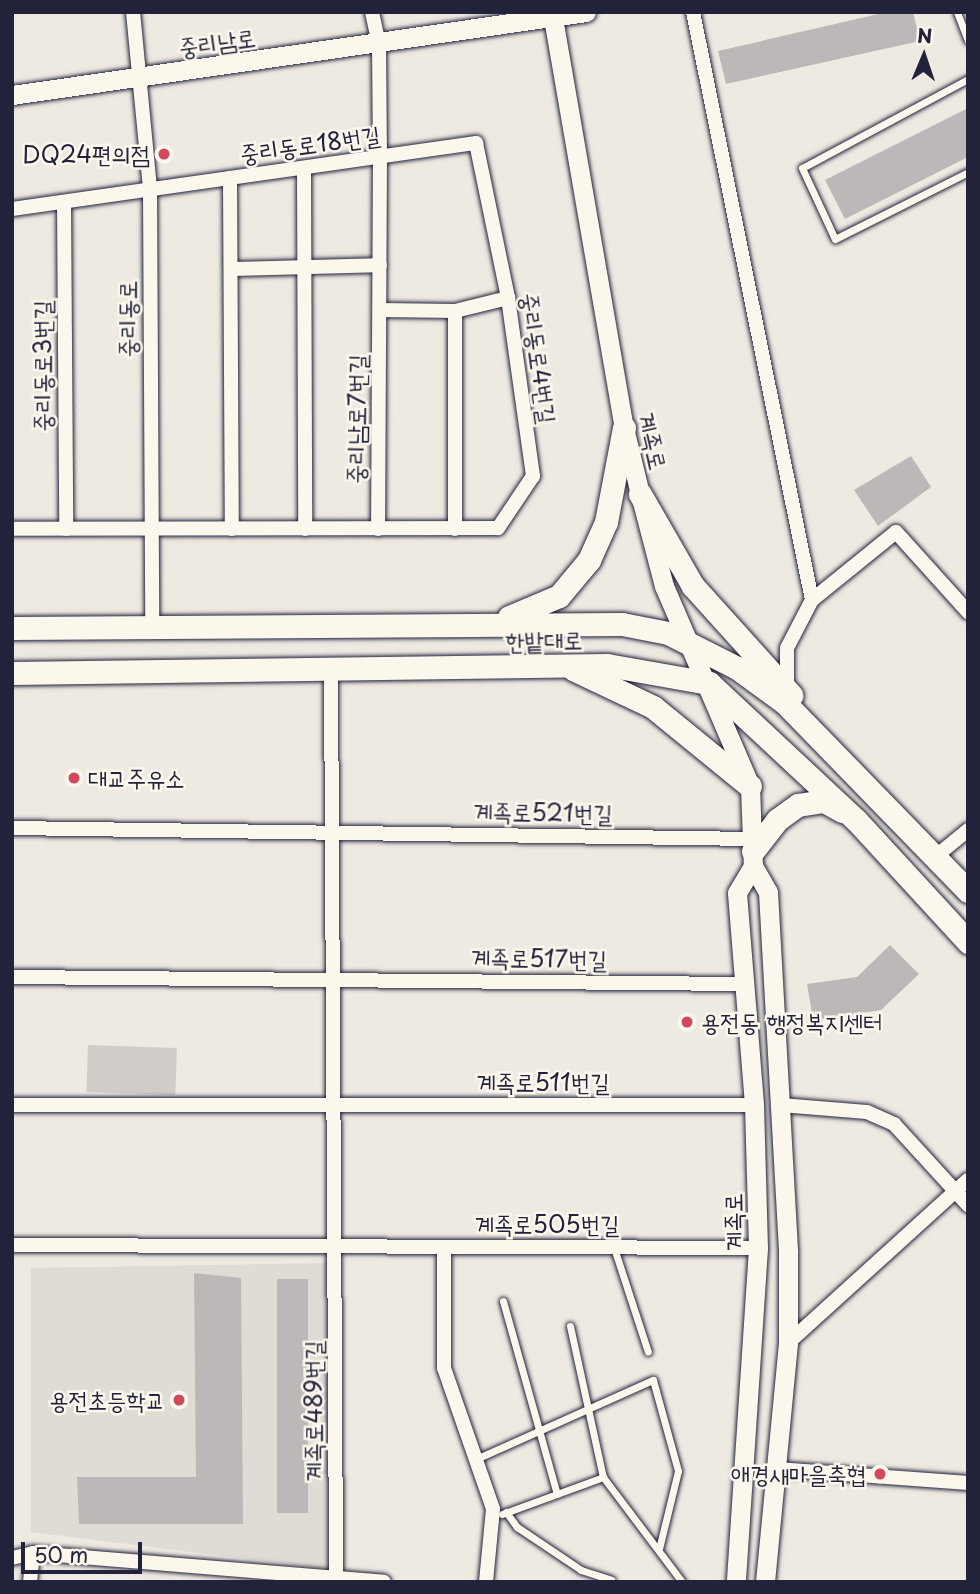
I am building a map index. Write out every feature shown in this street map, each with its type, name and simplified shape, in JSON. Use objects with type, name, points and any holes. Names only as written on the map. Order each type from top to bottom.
[{"type":"main road","name":"중리남로","points":[[12,95],[586,12]]},
{"type":"main road","name":"계족로","points":[[553,15],[624,428],[640,494],[664,586],[709,683],[750,786],[753,852],[768,892],[781,1105],[788,1343],[765,1582]]},
{"type":"main road","points":[[429,624],[528,613],[559,596],[589,560],[606,522],[624,428]]},
{"type":"main road","points":[[640,494],[693,586],[820,727],[831,751]]},
{"type":"main road","name":"한밭대로","points":[[12,628],[622,624],[690,643],[785,703],[968,891]]},
{"type":"main road","points":[[567,666],[653,707],[750,786]]},
{"type":"main road","name":"한밭대로","points":[[12,673],[626,666],[709,683]]},
{"type":"main road","points":[[709,683],[856,820],[968,942]]},
{"type":"main road","points":[[753,852],[777,820],[798,806],[824,801],[856,820]]},
{"type":"main road","name":"계족로","points":[[736,1582],[758,1248],[754,1105],[737,893],[753,852]]},
{"type":"street","name":"중리동로","points":[[133,12],[142,77],[150,190],[149,530],[152,626]]},
{"type":"street","name":"중리남로7번길","points":[[372,12],[379,44],[378,529]]},
{"type":"street","points":[[693,12],[812,600]]},
{"type":"street","name":"중리동로18번길","points":[[12,209],[476,143]]},
{"type":"street","name":"중리동로4번길","points":[[149,530],[498,528],[533,476],[508,298],[476,143]]},
{"type":"street","points":[[304,168],[305,529]]},
{"type":"street","points":[[230,178],[232,529]]},
{"type":"street","name":"중리동로3번길","points":[[64,202],[66,529]]},
{"type":"street","points":[[231,268],[380,265]]},
{"type":"street","points":[[380,310],[455,311],[508,298]]},
{"type":"street","points":[[455,311],[456,528]]},
{"type":"street","points":[[12,529],[149,530]]},
{"type":"street","points":[[787,691],[787,648],[812,600],[896,532],[968,612]]},
{"type":"street","points":[[331,670],[335,1247]]},
{"type":"street","name":"계족로521번길","points":[[12,828],[331,830],[753,852]]},
{"type":"street","points":[[935,857],[968,830]]},
{"type":"street","name":"계족로517번길","points":[[12,977],[744,984]]},
{"type":"street","name":"계족로511번길","points":[[12,1105],[754,1105]]},
{"type":"street","points":[[781,1105],[867,1112],[894,1124],[968,1205]]},
{"type":"street","points":[[788,1343],[968,1180]]},
{"type":"street","name":"계족로505번길","points":[[12,1245],[758,1248]]},
{"type":"street","name":"계족로489번길","points":[[335,1247],[336,1576]]},
{"type":"street","points":[[444,1247],[444,1367],[476,1460],[499,1515],[486,1582]]},
{"type":"street","points":[[777,1469],[968,1483]]},
{"type":"street","points":[[12,1558],[33,1553],[265,1576],[336,1576],[384,1582]]},
{"type":"street","points":[[30,1582],[33,1553]]},
{"type":"lane","points":[[957,12],[968,40]]},
{"type":"lane","points":[[968,79],[803,168],[835,239],[968,173]]},
{"type":"lane","points":[[614,1247],[648,1352]]},
{"type":"lane","points":[[503,1301],[556,1494]]},
{"type":"lane","points":[[570,1326],[603,1477],[682,1582]]},
{"type":"lane","points":[[476,1460],[653,1380],[678,1471],[659,1549]]},
{"type":"lane","points":[[499,1515],[603,1477]]},
{"type":"lane","points":[[499,1515],[581,1570],[611,1580]]},
{"type":"shaded area","points":[[88,1045],[177,1048],[175,1095],[86,1092]]},
{"type":"shaded area","name":"용전초등학교","points":[[327,1263],[329,1569],[31,1532],[31,1268]]},
{"type":"building","points":[[887,12],[913,12],[920,41],[726,84],[718,51]]},
{"type":"building","points":[[968,108],[968,157],[845,219],[825,180]]},
{"type":"building","points":[[911,456],[931,487],[878,526],[854,490]]},
{"type":"building","points":[[890,945],[919,974],[881,1010],[813,1020],[807,984],[857,977]]},
{"type":"building","points":[[194,1273],[241,1278],[243,1524],[79,1524],[77,1477],[196,1477]]},
{"type":"building","points":[[277,1279],[308,1279],[308,1513],[277,1513]]},
{"type":"place","name":"DQ24편의점","points":[[164,154]]},
{"type":"place","name":"대교주유소","points":[[74,778]]},
{"type":"place","name":"용전동 행정복지센터","points":[[687,1022]]},
{"type":"place","name":"용전초등학교","points":[[179,1400]]},
{"type":"place","name":"애경새마을축협","points":[[880,1474]]}]
